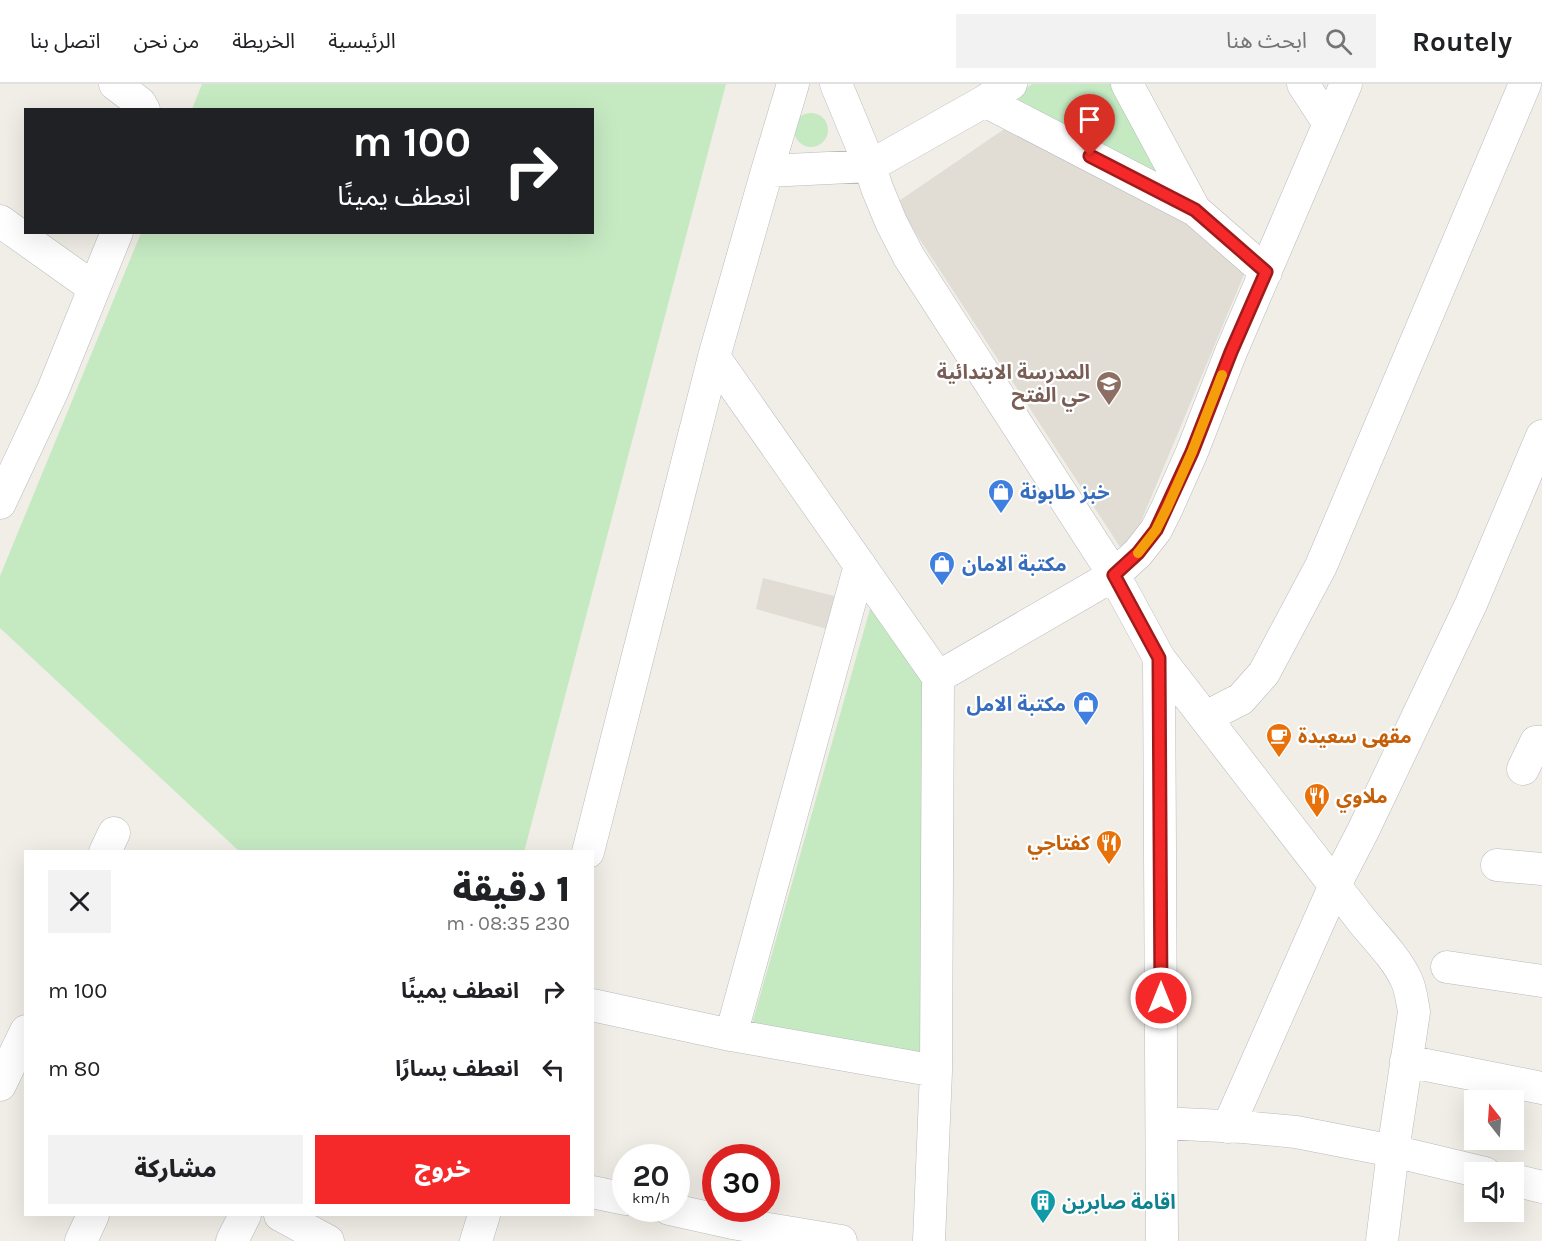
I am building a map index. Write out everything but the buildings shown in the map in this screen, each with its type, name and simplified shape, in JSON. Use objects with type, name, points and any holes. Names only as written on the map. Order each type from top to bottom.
[{"type":"street","points":[[115,84],[140,103],[143,108]]},
{"type":"street","points":[[589,850],[714,357],[793,84]]},
{"type":"street","points":[[836,84],[877,188],[909,257],[1114,575],[1159,658],[1397,963],[1406,980],[1414,1012],[1382,1241]]},
{"type":"street","points":[[767,171],[870,166],[1011,84]]},
{"type":"street","points":[[1127,84],[1195,210]]},
{"type":"street","points":[[1303,84],[1329,124]]},
{"type":"street","points":[[938,677],[1114,575],[1138,553],[1156,530],[1192,452],[1231,352],[1346,84]]},
{"type":"street","points":[[1206,717],[1241,699],[1264,673],[1321,566],[1525,84]]},
{"type":"street","points":[[985,101],[1195,210],[1266,272]]},
{"type":"street","points":[[0,221],[94,288]]},
{"type":"street","points":[[0,503],[53,390],[116,234]]},
{"type":"street","points":[[714,357],[938,677],[936,1071],[929,1241]]},
{"type":"street","points":[[1228,1127],[1335,885],[1471,603],[1542,436]]},
{"type":"street","points":[[731,1035],[860,565]]},
{"type":"street","points":[[1159,658],[1162,1241]]},
{"type":"street","points":[[1523,769],[1536,742],[1542,742]]},
{"type":"street","points":[[1497,865],[1542,869]]},
{"type":"street","points":[[1447,967],[1542,981]]},
{"type":"street","points":[[594,1005],[731,1035],[936,1071]]},
{"type":"street","points":[[8,1074],[24,1036]]},
{"type":"street","points":[[1406,1061],[1542,1088]]},
{"type":"street","points":[[1162,1123],[1296,1132],[1464,1168]]},
{"type":"street","points":[[1524,1182],[1542,1187]]},
{"type":"street","points":[[594,1192],[612,1196]]},
{"type":"street","points":[[690,1214],[841,1241]]},
{"type":"street","points":[[81,1241],[93,1216]]},
{"type":"street","points":[[232,1241],[244,1216]]},
{"type":"street","points":[[282,1216],[328,1241]]},
{"type":"street","points":[[476,1241],[484,1216]]},
{"type":"shaded area","name":"المدرسة الابتدائية حي الفتح","points":[[1016,121],[1211,234],[1248,265],[1130,548],[1122,550],[896,203]]},
{"type":"shaded area","points":[[763,578],[834,596],[835,603],[827,629],[756,609]]},
{"type":"green space","points":[[202,84],[726,84],[525,850],[238,850],[0,628],[0,576],[141,234],[594,234],[594,108],[192,108]]},
{"type":"green space","points":[[1032,84],[1113,84],[1176,190],[1010,99]]},
{"type":"green space","points":[[811,113],[823,118],[828,130],[823,142],[811,147],[799,142],[794,130],[799,118]]},
{"type":"green space","points":[[872,602],[929,679],[924,1055],[750,1031]]},
{"type":"slow traffic","points":[[1138,553],[1156,530],[1167,508],[1222,375]]},
{"type":"place","name":"المدرسة الابتدائية حي الفتح","points":[[1109,407]]},
{"type":"place","name":"خبز طابونة","points":[[1001,515]]},
{"type":"place","name":"مكتبة الامان","points":[[942,587]]},
{"type":"place","name":"مكتبة الامل","points":[[1086,727]]},
{"type":"place","name":"مقهى سعيدة","points":[[1279,759]]},
{"type":"place","name":"ملاوي","points":[[1317,819]]},
{"type":"place","name":"كفتاجي","points":[[1109,866]]},
{"type":"place","name":"اقامة صابرين","points":[[1043,1225]]},
{"type":"route","points":[[1090,156],[1195,210],[1266,272],[1231,352],[1192,452],[1156,530],[1138,553],[1114,575],[1159,658],[1161,998]]}]
